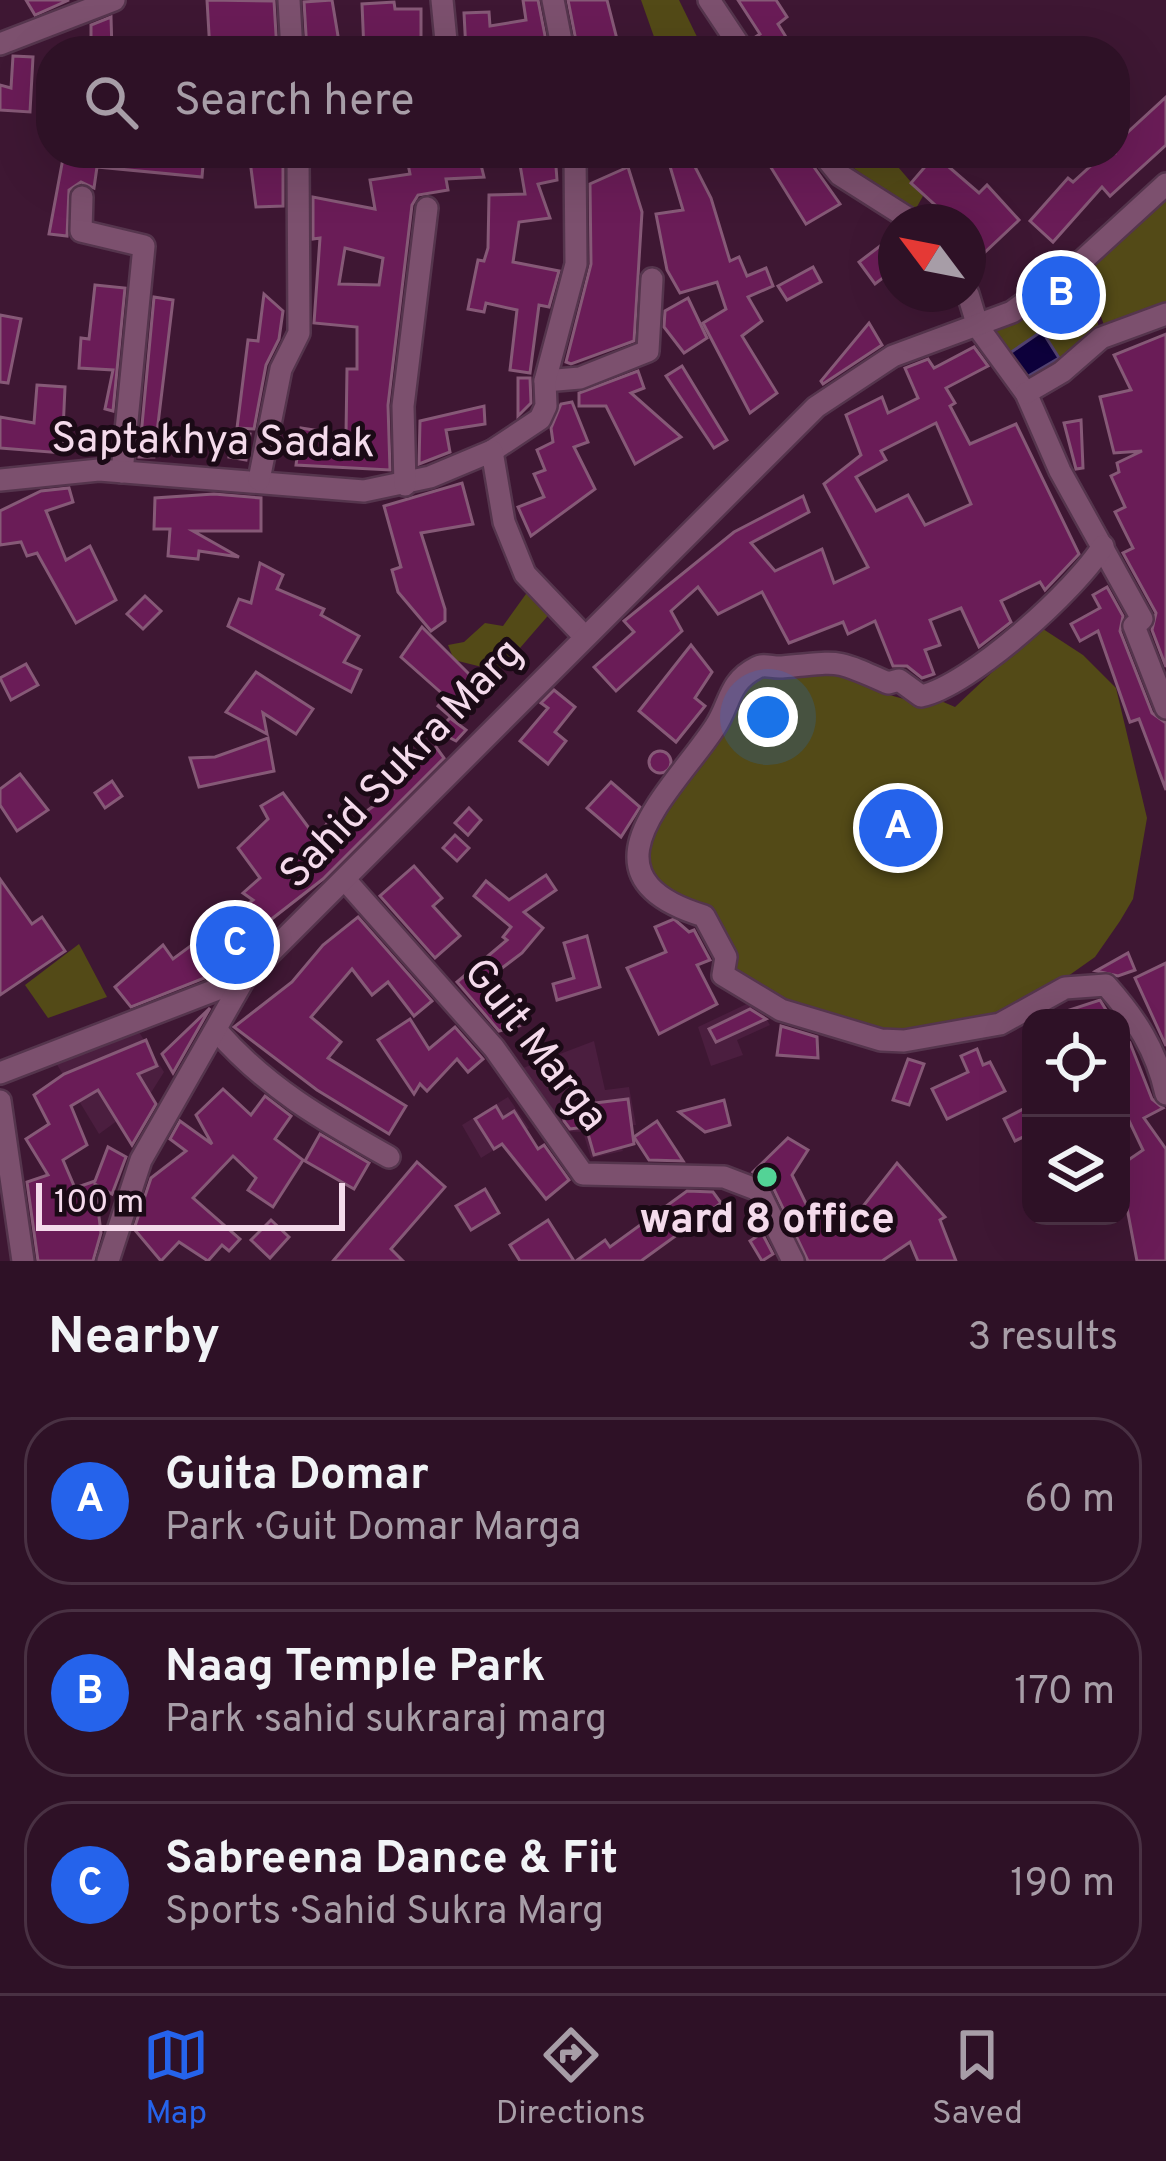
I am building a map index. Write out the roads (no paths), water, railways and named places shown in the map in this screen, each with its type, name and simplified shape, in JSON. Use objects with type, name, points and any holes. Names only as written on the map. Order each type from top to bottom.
[{"type":"street","points":[[290,0],[291,36]]},
{"type":"street","points":[[442,0],[446,36]]},
{"type":"street","points":[[553,0],[560,36]]},
{"type":"street","points":[[710,0],[733,36]]},
{"type":"street","points":[[0,44],[102,2]]},
{"type":"street","points":[[259,480],[281,369],[299,333],[298,168]]},
{"type":"street","name":"Saptakhya Sadak","points":[[0,480],[122,472],[364,491],[405,484],[492,452],[540,419],[545,381],[576,264],[575,168]]},
{"type":"street","points":[[834,168],[886,204]]},
{"type":"street","name":"Sahid Sukra Marg","points":[[109,1261],[141,1160],[244,979],[817,407],[893,356],[1012,312],[1083,260],[1166,184]]},
{"type":"street","points":[[82,197],[81,231],[144,246],[122,472]]},
{"type":"street","points":[[405,484],[403,406],[428,208]]},
{"type":"street","points":[[545,381],[580,378],[652,356],[652,279]]},
{"type":"street","points":[[974,312],[979,327],[1026,393],[1060,471],[1142,619],[1134,626],[1166,708]]},
{"type":"street","points":[[1026,393],[1062,372],[1101,338],[1166,314]]},
{"type":"street","points":[[492,452],[504,522],[525,574],[584,636]]},
{"type":"street","points":[[1102,546],[1090,566],[1028,628],[944,692],[921,696],[899,680],[888,683],[844,661],[760,664],[730,691],[715,728],[650,809],[637,849],[645,881],[661,899],[704,916],[726,957],[723,975],[776,1008],[880,1040],[904,1041],[1000,1024],[1065,988],[1106,985],[1138,1022],[1160,1066],[1166,1094]]},
{"type":"street","name":"Guit Marga","points":[[346,882],[494,1048],[583,1174],[724,1177],[758,1190],[793,1261]]},
{"type":"street","points":[[0,1073],[244,979]]},
{"type":"street","points":[[218,1030],[253,1072],[295,1104],[389,1157]]},
{"type":"street","points":[[0,1101],[23,1261]]},
{"type":"place","name":"Naag Temple Park","points":[[1061,295]]},
{"type":"place","name":"Guita Domar","points":[[898,828]]},
{"type":"place","name":"Sabreena Dance & Fit","points":[[235,945]]},
{"type":"place","name":"ward 8 office","points":[[767,1177]]}]
